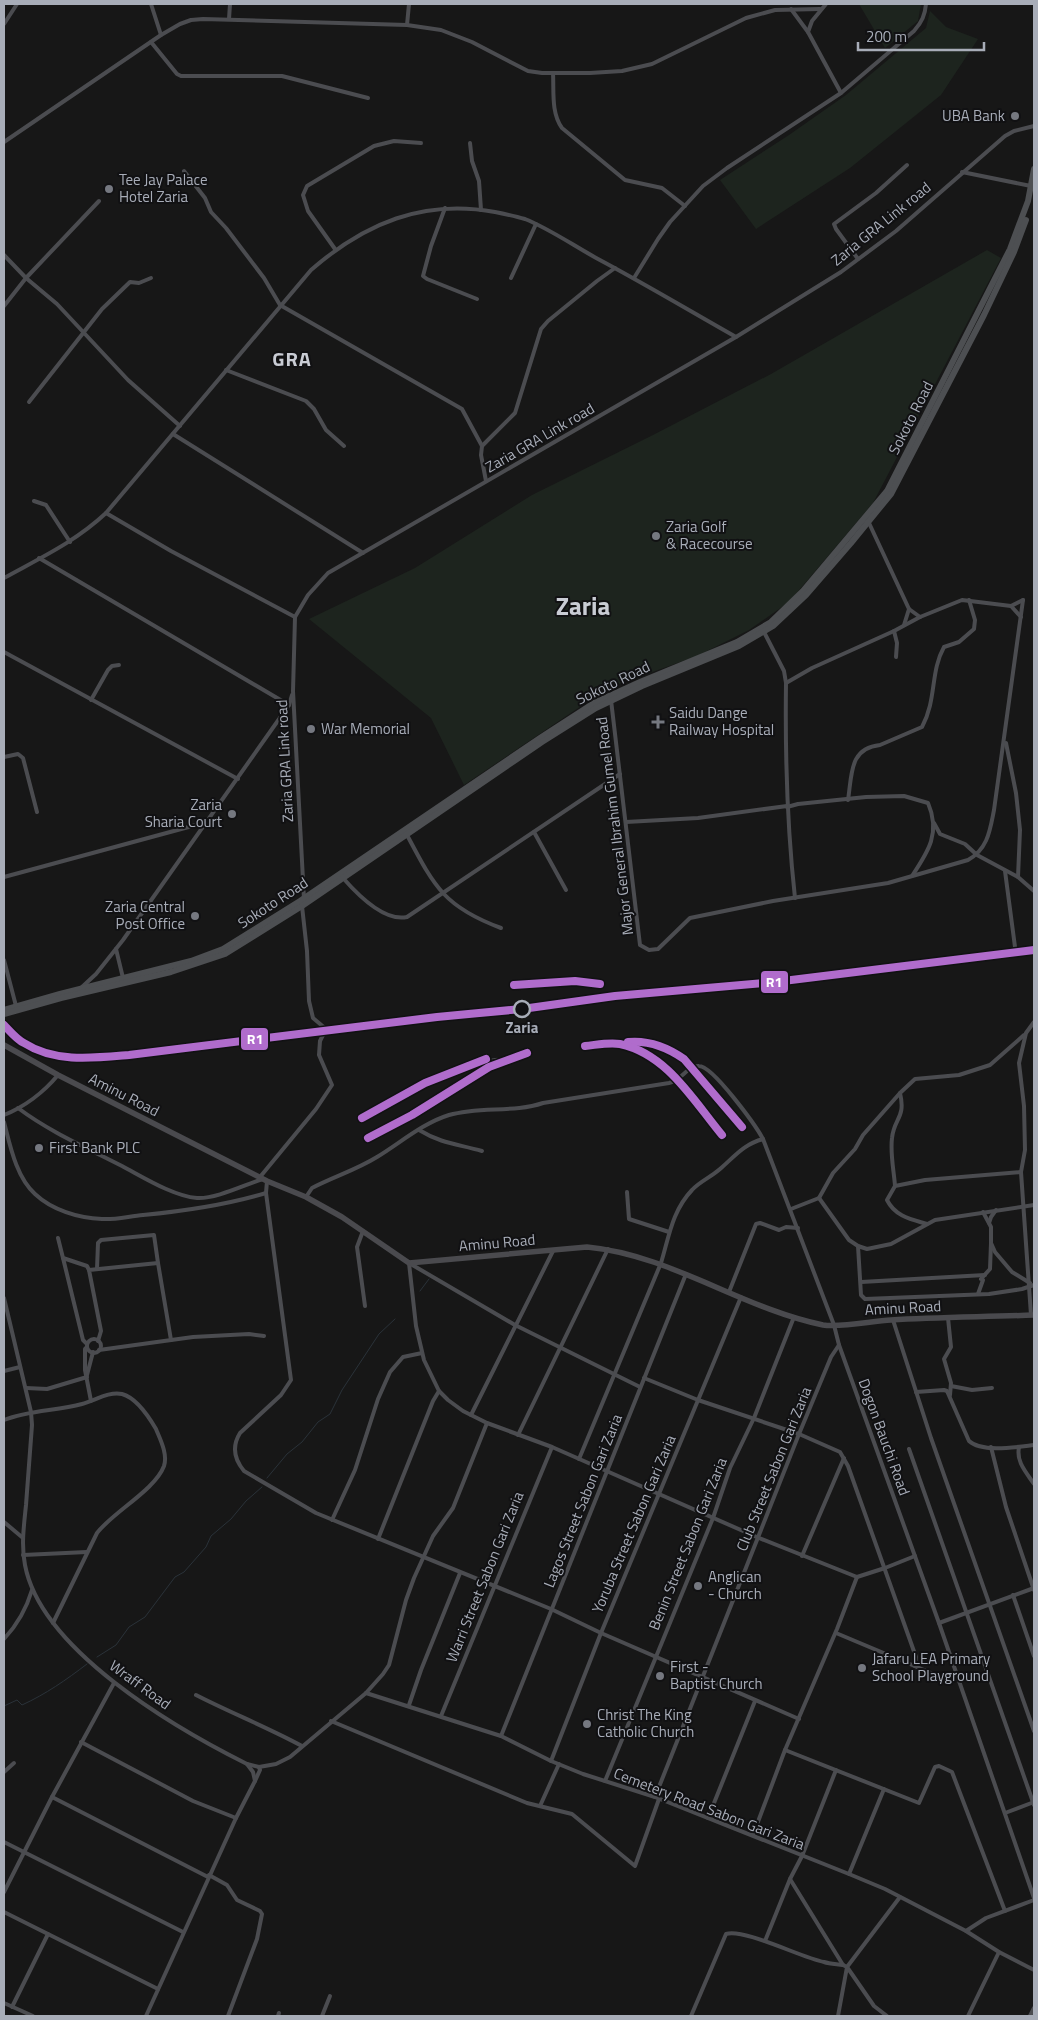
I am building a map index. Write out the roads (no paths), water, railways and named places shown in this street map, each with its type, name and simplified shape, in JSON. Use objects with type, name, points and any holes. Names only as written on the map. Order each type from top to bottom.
[{"type":"main road","name":"Sokoto Road","points":[[4,1010],[78,989],[191,961],[223,949],[342,878],[542,742],[611,700],[739,646],[764,632],[783,618],[806,595],[869,523],[890,494],[984,315],[1014,252],[1024,228],[1033,189],[1034,169]]},
{"type":"main road","name":"Sokoto Road","points":[[4,1014],[171,972],[213,959],[238,947],[540,738],[594,703],[737,642],[762,628],[780,614],[804,591],[887,491],[1010,249],[1033,189]]},
{"type":"street","points":[[4,24],[17,4]]},
{"type":"street","points":[[151,4],[162,35]]},
{"type":"street","points":[[229,19],[230,4]]},
{"type":"street","points":[[407,25],[409,4]]},
{"type":"street","points":[[808,32],[812,21],[826,4]]},
{"type":"street","points":[[634,278],[658,239],[692,196],[713,178],[841,93],[914,31],[921,23],[926,4]]},
{"type":"street","points":[[791,9],[808,32],[841,93]]},
{"type":"street","points":[[4,142],[151,42],[180,24],[191,20],[229,19],[407,25],[441,30],[472,42],[528,71],[553,73],[622,71],[636,68],[674,54],[746,18],[775,10],[820,9]]},
{"type":"street","points":[[151,42],[177,74],[181,76],[282,76],[368,98]]},
{"type":"street","points":[[553,73],[554,103],[557,119],[562,128],[625,180],[634,184],[662,188],[684,206]]},
{"type":"street","name":"Zaria GRA Link road","points":[[263,1179],[332,1085],[319,1054],[320,1041],[326,1029],[312,1018],[309,1001],[303,902],[293,691],[295,617],[308,595],[328,574],[736,338],[858,260],[896,231],[1004,136],[1014,130],[1034,126]]},
{"type":"street","points":[[335,249],[306,206],[302,195],[307,186],[374,146],[394,141],[421,143]]},
{"type":"street","points":[[470,143],[472,161],[479,182],[480,210]]},
{"type":"street","points":[[858,260],[834,224],[876,193],[907,166]]},
{"type":"street","points":[[184,171],[205,198],[211,212],[226,228],[264,278],[280,305],[462,409],[482,446],[481,455],[486,481]]},
{"type":"street","points":[[962,172],[1033,189]]},
{"type":"street","points":[[4,306],[26,278],[99,201]]},
{"type":"street","points":[[445,208],[431,246],[423,276],[477,299]]},
{"type":"street","points":[[4,578],[87,531],[106,513],[311,270],[335,249],[383,224],[424,211],[445,208],[480,210],[515,216],[536,224],[616,268],[736,338]]},
{"type":"street","points":[[511,278],[536,224]]},
{"type":"street","points":[[4,255],[26,278],[58,304],[128,380],[180,426]]},
{"type":"street","points":[[482,446],[515,413],[541,330],[548,321],[596,281],[616,268]]},
{"type":"street","points":[[29,402],[102,309],[126,284],[139,283],[151,278]]},
{"type":"street","points":[[226,370],[306,401],[314,409],[326,430],[344,446]]},
{"type":"street","points":[[173,434],[363,553]]},
{"type":"street","points":[[34,501],[46,505],[70,542]]},
{"type":"street","points":[[106,513],[171,552],[295,617]]},
{"type":"street","points":[[869,523],[909,609],[920,616]]},
{"type":"street","points":[[39,558],[289,705]]},
{"type":"street","points":[[764,632],[784,671],[786,683],[787,806],[795,898],[888,883],[968,860],[977,855],[988,841],[994,810],[1023,600],[1011,606],[962,600],[920,616],[894,631],[812,668],[786,683]]},
{"type":"street","points":[[848,800],[853,763],[858,756],[873,746],[880,745],[922,727],[930,711],[936,662],[940,654],[944,647],[959,642],[974,629],[975,620],[969,600]]},
{"type":"street","points":[[1011,606],[1021,617]]},
{"type":"street","points":[[904,625],[909,609]]},
{"type":"street","points":[[894,631],[897,643],[896,657]]},
{"type":"street","points":[[4,652],[238,779]]},
{"type":"street","points":[[91,700],[108,670],[119,664]]},
{"type":"street","points":[[78,989],[89,982],[116,949],[289,705],[293,691]]},
{"type":"street","name":"Major General Ibrahim Gumel Road","points":[[611,700],[640,945],[649,950],[658,949],[690,918],[720,910],[795,898]]},
{"type":"street","points":[[1005,738],[1016,793],[1020,830],[1018,877]]},
{"type":"street","points":[[4,757],[18,754],[23,758],[37,812]]},
{"type":"street","points":[[342,878],[369,904],[397,919],[407,917],[620,774]]},
{"type":"street","points":[[626,822],[698,818],[798,804],[866,797],[904,796],[928,804],[940,834],[965,844],[977,855],[1018,877],[1034,891]]},
{"type":"street","points":[[787,797],[798,804]]},
{"type":"street","points":[[912,876],[926,855],[934,823]]},
{"type":"street","points":[[4,877],[196,825],[206,824]]},
{"type":"street","points":[[534,832],[566,890]]},
{"type":"street","points":[[407,835],[434,885],[442,894],[466,913],[501,928]]},
{"type":"street","points":[[1005,871],[1014,947]]},
{"type":"street","points":[[116,949],[122,978]]},
{"type":"street","points":[[4,960],[16,1006]]},
{"type":"street","points":[[791,1209],[819,1198],[834,1173],[855,1149],[863,1135],[915,1079],[959,1074],[990,1066],[1026,1033],[1034,1022]]},
{"type":"street","points":[[1026,1033],[1019,1063],[1024,1106],[1025,1150],[1021,1172],[1033,1315]]},
{"type":"street","name":"Aminu Road","points":[[4,1045],[58,1075],[263,1179],[306,1197],[363,1231],[409,1263],[587,1247],[608,1249],[661,1263],[741,1297],[825,1325],[892,1320],[1033,1315]]},
{"type":"street","name":"Dogon Bauchi Road","points":[[419,1130],[442,1117],[459,1113],[528,1107],[674,1082],[689,1070],[700,1066],[708,1069],[720,1081],[757,1128],[791,1209],[916,1556],[1034,1899]]},
{"type":"street","points":[[4,1115],[18,1108],[51,1084],[58,1075]]},
{"type":"street","points":[[900,1093],[903,1106],[901,1118],[894,1130],[892,1139],[895,1186],[887,1200],[894,1211],[901,1216],[927,1224]]},
{"type":"street","points":[[18,1108],[46,1127],[154,1183],[186,1196],[197,1198],[210,1196],[263,1179],[290,1380],[281,1395],[240,1433],[235,1453],[244,1471],[316,1513],[551,1609],[702,1678],[799,1719]]},
{"type":"street","points":[[4,1122],[13,1155],[24,1180],[34,1193],[53,1208],[102,1219],[197,1209],[248,1199],[266,1193]]},
{"type":"street","points":[[306,1197],[312,1188],[376,1158],[419,1130],[431,1137],[453,1145],[482,1151]]},
{"type":"street","points":[[580,1459],[661,1263],[668,1232],[674,1217],[692,1190],[720,1169],[737,1152],[763,1139]]},
{"type":"street","points":[[895,1186],[925,1180],[1021,1172]]},
{"type":"street","points":[[627,1192],[629,1219],[668,1232]]},
{"type":"street","points":[[819,1198],[825,1203],[841,1232],[858,1246],[867,1249],[891,1244],[935,1220],[1034,1205]]},
{"type":"street","points":[[989,1223],[990,1217],[996,1210]]},
{"type":"street","points":[[978,1294],[982,1277],[990,1266],[991,1227],[983,1212]]},
{"type":"street","points":[[729,1292],[756,1224],[760,1223],[779,1230],[798,1228]]},
{"type":"street","points":[[363,1231],[357,1247],[365,1306]]},
{"type":"street","points":[[97,1269],[98,1243],[101,1240],[154,1235],[171,1340]]},
{"type":"street","points":[[58,1238],[83,1340],[89,1351],[93,1352],[171,1340],[237,1334],[264,1336]]},
{"type":"street","points":[[991,1243],[995,1252],[1012,1272],[1031,1285]]},
{"type":"street","points":[[858,1246],[861,1296],[865,1300],[978,1294],[1022,1289],[1031,1285]]},
{"type":"street","points":[[518,1434],[608,1249]]},
{"type":"street","points":[[471,1415],[553,1251]]},
{"type":"street","points":[[63,1258],[87,1266],[89,1270],[101,1331],[98,1341],[100,1344],[99,1350]]},
{"type":"street","points":[[89,1270],[158,1263]]},
{"type":"street","points":[[409,1263],[515,1325],[560,1349],[640,1387]]},
{"type":"street","points":[[409,1263],[416,1326],[422,1353],[431,1377],[439,1391],[448,1400],[471,1415],[487,1423],[552,1447],[659,1496],[802,1556],[857,1576],[916,1556]]},
{"type":"street","name":"Lagos Street Sabon Gari Zaria","points":[[500,1736],[686,1274]]},
{"type":"street","points":[[861,1282],[982,1277]]},
{"type":"street","name":"Yoruba Street Sabon Gari Zaria","points":[[551,1761],[601,1633],[741,1297]]},
{"type":"street","name":"Wraff Road","points":[[4,1298],[31,1412],[32,1425],[23,1538],[24,1555],[32,1590],[39,1604],[53,1623],[114,1683],[172,1722],[247,1764],[259,1768]]},
{"type":"street","name":"Benin Street Sabon Gari Zaria","points":[[605,1781],[713,1518],[730,1468],[754,1418],[794,1316]]},
{"type":"street","points":[[948,1318],[951,1347],[944,1359],[952,1386],[950,1395]]},
{"type":"street","points":[[892,1320],[1034,1731]]},
{"type":"street","points":[[91,1401],[85,1370],[85,1349],[92,1339],[98,1341]]},
{"type":"street","name":"Club Street Sabon Gari Zaria","points":[[540,1806],[572,1814],[635,1866],[657,1798],[702,1678],[799,1434],[831,1357],[839,1345]]},
{"type":"street","points":[[87,1377],[93,1352]]},
{"type":"street","points":[[332,1520],[355,1470],[378,1399],[390,1372],[403,1357],[422,1353]]},
{"type":"street","points":[[4,1372],[20,1367]]},
{"type":"street","points":[[26,1388],[47,1389],[87,1377]]},
{"type":"street","points":[[644,1378],[698,1400],[799,1434],[840,1452],[844,1458],[885,1568],[916,1657],[915,1666]]},
{"type":"street","points":[[952,1386],[972,1390],[992,1388]]},
{"type":"street","points":[[916,1392],[944,1390],[950,1395],[969,1441],[979,1448],[1034,1445]]},
{"type":"street","points":[[378,1539],[433,1401],[439,1391]]},
{"type":"street","points":[[4,1420],[31,1412],[91,1401],[117,1393],[124,1394],[133,1400],[153,1425],[160,1439],[165,1460],[162,1469],[156,1478],[101,1528],[87,1552],[53,1623]]},
{"type":"street","points":[[146,2016],[236,1818],[255,1782],[260,1770],[259,1768],[283,1761],[366,1693],[383,1674],[388,1665],[406,1600],[423,1556],[433,1536],[453,1508],[487,1423]]},
{"type":"street","name":"Warri Street Sabon Gari Zaria","points":[[441,1716],[493,1586],[552,1447]]},
{"type":"street","points":[[1019,1447],[1017,1455],[1022,1467],[1034,1484]]},
{"type":"street","points":[[939,1623],[1034,1589],[1006,1507],[991,1448]]},
{"type":"street","points":[[909,1449],[1034,1803],[1005,1813]]},
{"type":"street","points":[[802,1556],[844,1458]]},
{"type":"street","points":[[4,1522],[23,1538]]},
{"type":"street","points":[[24,1555],[87,1552]]},
{"type":"street","points":[[409,1705],[460,1573]]},
{"type":"street","points":[[753,1835],[786,1750],[836,1633],[857,1576]]},
{"type":"street","points":[[5,1635],[21,1618],[27,1608],[32,1590]]},
{"type":"street","points":[[1013,1595],[1034,1656]]},
{"type":"street","points":[[836,1633],[948,1678],[958,1677]]},
{"type":"street","points":[[4,1892],[52,1797],[114,1683]]},
{"type":"street","name":"Cemetery Road Sabon Gari Zaria","points":[[366,1693],[409,1705],[500,1736],[551,1761],[657,1798],[849,1874],[900,1897],[966,1931],[999,1952],[1034,1970]]},
{"type":"street","points":[[196,1695],[302,1746]]},
{"type":"street","points":[[708,1818],[755,1701]]},
{"type":"street","points":[[331,1721],[527,1803],[540,1806],[559,1764]]},
{"type":"street","points":[[81,1742],[193,1801],[236,1818]]},
{"type":"street","points":[[786,1750],[919,1802],[935,1767],[939,1766],[952,1772],[1005,1911]]},
{"type":"street","points":[[4,1772],[14,1763]]},
{"type":"street","points":[[247,1764],[253,1772],[255,1782]]},
{"type":"street","points":[[765,1941],[790,1879],[802,1856],[836,1770]]},
{"type":"street","points":[[849,1874],[884,1789]]},
{"type":"street","points":[[52,1797],[227,1884],[238,1900],[260,1911],[262,1914],[257,1939],[228,2016]]},
{"type":"street","points":[[4,1842],[184,1932]]},
{"type":"street","points":[[790,1879],[845,1966],[874,2006],[887,2016]]},
{"type":"street","points":[[838,2016],[845,1966],[900,1897]]},
{"type":"street","points":[[966,1931],[978,1923],[1034,1899]]},
{"type":"street","points":[[4,1912],[158,1990]]},
{"type":"street","points":[[691,2016],[726,1934],[732,1932],[765,1941],[823,1962],[845,1966]]},
{"type":"street","points":[[12,2007],[48,1934]]},
{"type":"street","points":[[968,2016],[999,1952]]},
{"type":"street","points":[[322,2016],[330,1996]]},
{"type":"street","points":[[4,2003],[32,2016]]},
{"type":"street","points":[[1030,2016],[1034,2008]]},
{"type":"waterway","points":[[420,1291],[429,1279]]},
{"type":"waterway","points":[[267,1478],[287,1454],[302,1442],[318,1422],[330,1414],[342,1390],[379,1334],[395,1319]]},
{"type":"waterway","points":[[97,1657],[116,1645],[129,1627],[145,1617],[175,1577],[184,1572],[206,1547],[211,1536],[231,1519],[246,1501],[262,1487]]},
{"type":"waterway","points":[[4,1706],[17,1700],[22,1705],[31,1701],[87,1664]]},
{"type":"railway","points":[[756,984],[779,979],[1034,946]]},
{"type":"railway","points":[[514,985],[575,981],[600,984]]},
{"type":"railway","points":[[623,1042],[655,1044],[670,1050],[684,1059],[742,1127]]},
{"type":"railway","points":[[585,1046],[607,1043],[620,1044],[637,1049],[652,1058],[678,1080],[722,1135]]},
{"type":"railway","points":[[368,1138],[412,1115],[489,1067],[527,1053]]},
{"type":"railway","points":[[362,1118],[429,1080],[447,1072],[483,1060],[501,1058]]},
{"type":"place","name":"UBA Bank","points":[[1015,116]]},
{"type":"place","name":"Tee Jay Palace Hotel Zaria","points":[[109,189]]},
{"type":"place","name":"Zaria Golf & Racecourse","points":[[656,536]]},
{"type":"place","name":"Saidu Dange Railway Hospital","points":[[658,722]]},
{"type":"place","name":"War Memorial","points":[[311,729]]},
{"type":"place","name":"Zaria Sharia Court","points":[[232,814]]},
{"type":"place","name":"Zaria Central Post Office","points":[[195,916]]},
{"type":"place","name":"Zaria","points":[[522,1009]]},
{"type":"place","name":"First Bank PLC","points":[[39,1148]]},
{"type":"place","name":"Anglican - Church","points":[[698,1586]]},
{"type":"place","name":"Jafaru LEA Primary School Playground","points":[[862,1668]]},
{"type":"place","name":"First - Baptist Church","points":[[660,1676]]},
{"type":"place","name":"Christ The King Catholic Church","points":[[587,1724]]},
{"type":"district","name":"GRA","points":[[292,359]]},
{"type":"district","name":"Zaria","points":[[583,606]]}]
